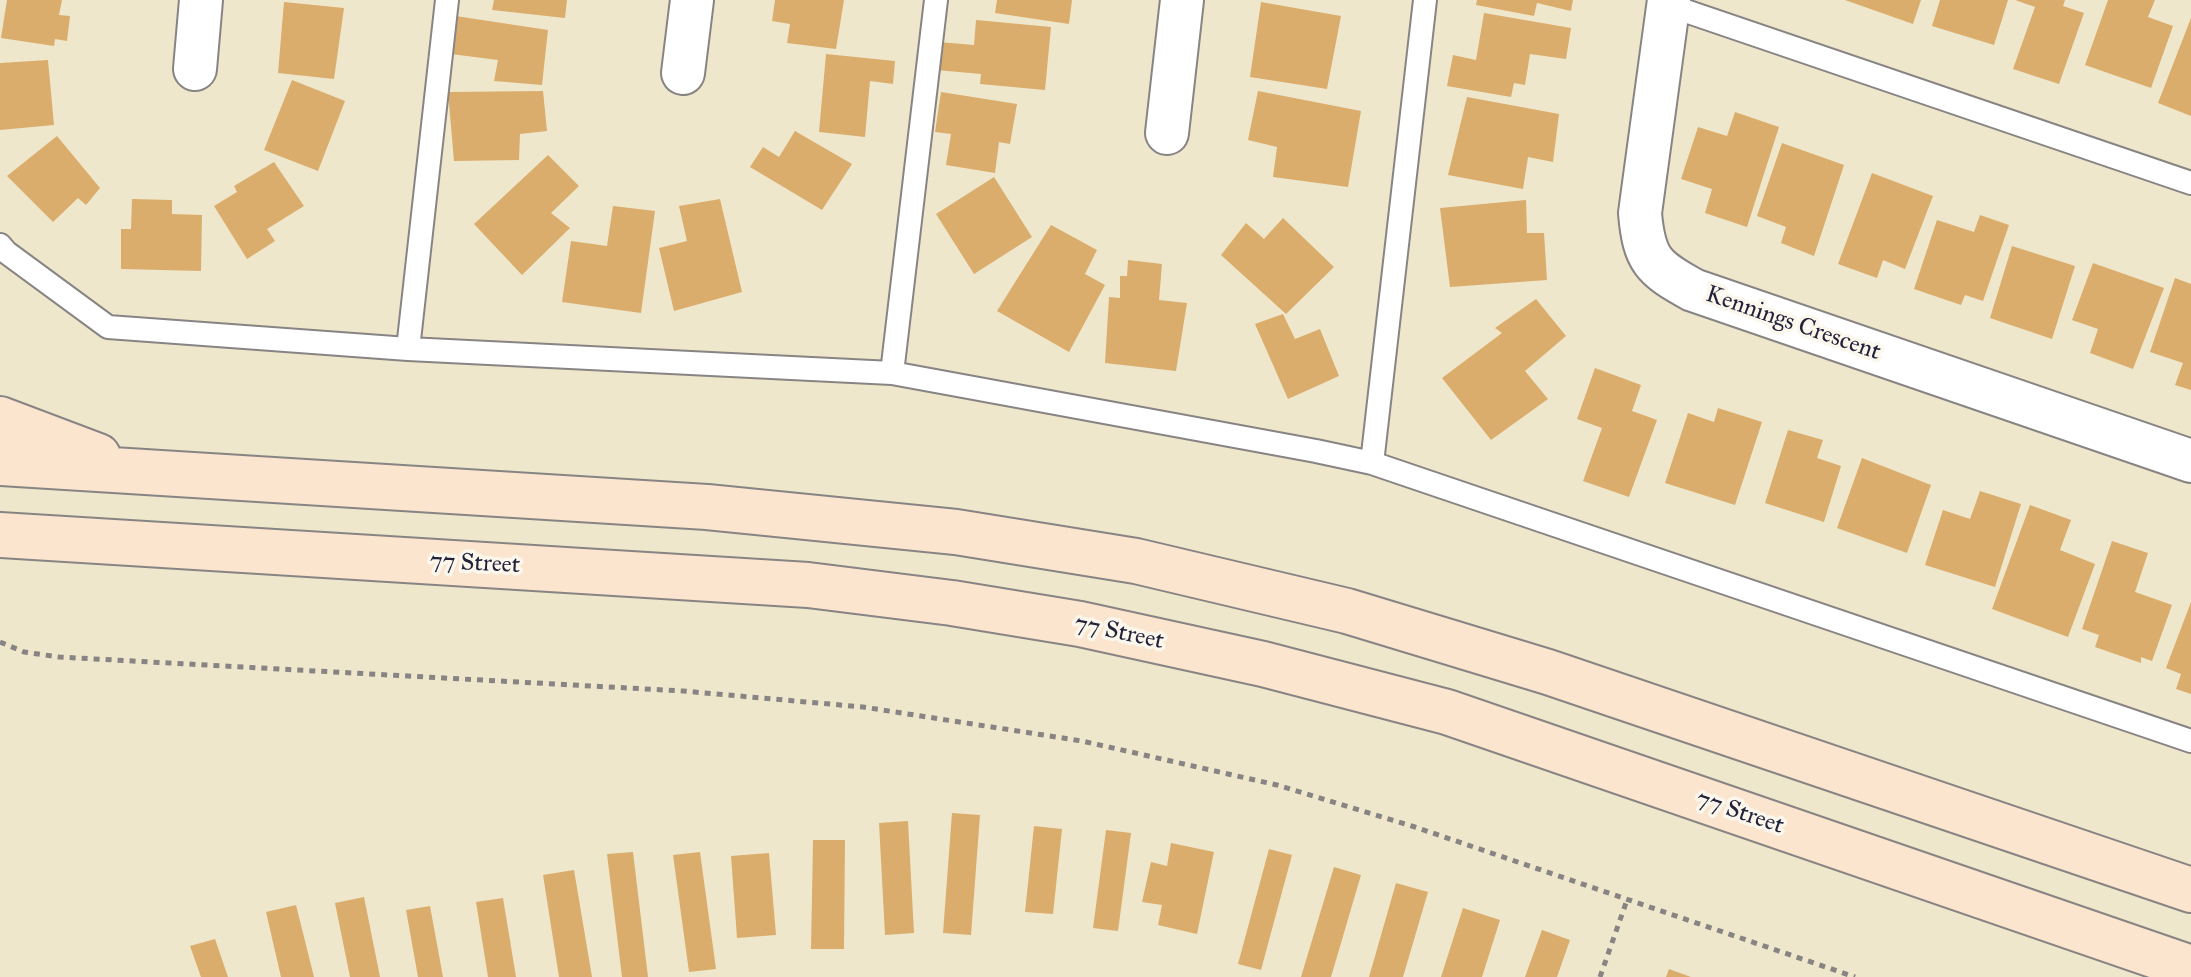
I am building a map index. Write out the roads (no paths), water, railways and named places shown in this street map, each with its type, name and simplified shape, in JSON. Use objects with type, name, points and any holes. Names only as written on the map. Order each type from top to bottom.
[{"type":"main road","points":[[0,419],[133,470]]},
{"type":"main road","points":[[0,463],[827,517],[956,532],[1136,561],[1347,611],[1548,672],[2191,890]]},
{"type":"main road","name":"77 Street","points":[[0,535],[808,585],[952,603],[1080,624],[1263,664],[1447,712],[2191,968]]},
{"type":"street","points":[[195,69],[201,0]]},
{"type":"street","points":[[683,73],[692,0]]},
{"type":"street","points":[[1167,133],[1182,0]]},
{"type":"street","name":"Kennings Crescent","points":[[1669,3],[1640,213],[1643,242],[1651,259],[1667,276],[1693,290],[2191,461]]},
{"type":"lane","points":[[408,349],[447,0]]},
{"type":"lane","points":[[892,373],[936,0]]},
{"type":"lane","points":[[1372,463],[1425,0]]},
{"type":"lane","points":[[1669,3],[2191,183]]},
{"type":"lane","points":[[0,245],[108,327],[408,349],[892,373],[1372,463],[2191,741]]}]
